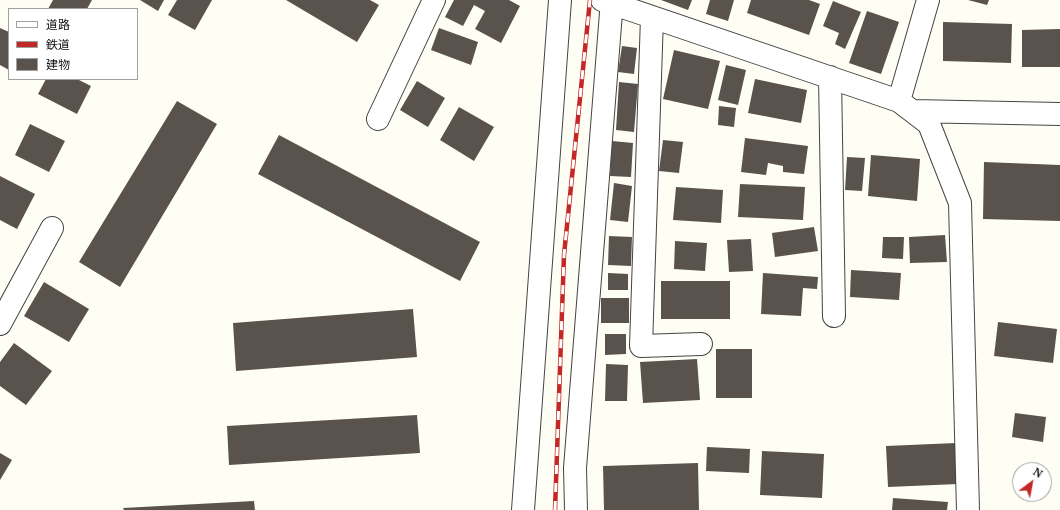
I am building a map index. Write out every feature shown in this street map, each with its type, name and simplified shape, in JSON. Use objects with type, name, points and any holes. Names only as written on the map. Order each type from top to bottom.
[{"type":"street","points":[[378,119],[434,0]]},
{"type":"street","points":[[523,510],[560,0]]},
{"type":"street","points":[[906,106],[928,0]]},
{"type":"street","points":[[576,510],[575,468],[608,1],[830,77],[906,106],[929,124],[960,203],[968,510]]},
{"type":"street","points":[[652,17],[641,346],[701,344]]},
{"type":"street","points":[[830,77],[834,316]]},
{"type":"street","points":[[906,106],[1060,114]]},
{"type":"street","points":[[0,324],[52,228]]},
{"type":"building","points":[[53,0],[92,0],[88,8],[49,8]]},
{"type":"building","points":[[140,0],[164,0],[158,11]]},
{"type":"building","points":[[177,0],[212,0],[195,30],[168,15]]},
{"type":"building","points":[[286,0],[370,0],[379,5],[357,42]]},
{"type":"building","points":[[454,0],[509,0],[520,6],[501,43],[475,29],[485,11],[474,5],[463,26],[445,17]]},
{"type":"building","points":[[661,0],[692,0],[688,10]]},
{"type":"building","points":[[710,0],[734,0],[728,21],[706,14]]},
{"type":"building","points":[[751,0],[809,0],[820,4],[809,35],[747,13]]},
{"type":"building","points":[[968,0],[989,0],[987,5]]},
{"type":"building","points":[[833,1],[861,12],[845,49],[835,44],[839,33],[823,26]]},
{"type":"building","points":[[867,11],[899,22],[881,74],[849,63]]},
{"type":"building","points":[[943,22],[1012,24],[1011,63],[943,61]]},
{"type":"building","points":[[0,28],[8,32],[8,69],[0,65]]},
{"type":"building","points":[[439,28],[478,42],[471,65],[431,50]]},
{"type":"building","points":[[1060,29],[1060,67],[1022,67],[1022,30]]},
{"type":"building","points":[[622,46],[637,48],[634,74],[618,72]]},
{"type":"building","points":[[674,50],[720,61],[708,109],[663,99]]},
{"type":"building","points":[[726,65],[746,70],[738,105],[718,100]]},
{"type":"building","points":[[755,79],[807,90],[801,123],[748,113]]},
{"type":"building","points":[[45,80],[79,80],[91,86],[77,114],[38,94]]},
{"type":"building","points":[[417,81],[445,98],[428,127],[400,110]]},
{"type":"building","points":[[619,82],[638,84],[634,132],[616,130]]},
{"type":"building","points":[[177,101],[217,124],[120,287],[79,262]]},
{"type":"building","points":[[719,106],[736,108],[734,127],[718,125]]},
{"type":"building","points":[[459,107],[494,127],[474,161],[440,140]]},
{"type":"building","points":[[30,124],[65,141],[49,172],[15,155]]},
{"type":"building","points":[[279,135],[480,242],[460,281],[258,174]]},
{"type":"building","points":[[745,138],[808,146],[804,174],[783,172],[783,166],[768,163],[766,175],[741,172]]},
{"type":"building","points":[[663,140],[683,142],[679,173],[659,171]]},
{"type":"building","points":[[612,141],[633,143],[631,177],[610,176]]},
{"type":"building","points":[[871,155],[920,159],[917,201],[868,196]]},
{"type":"building","points":[[847,157],[865,158],[862,191],[845,190]]},
{"type":"building","points":[[984,162],[1060,165],[1060,221],[983,219]]},
{"type":"building","points":[[0,176],[35,194],[17,229],[0,220]]},
{"type":"building","points":[[614,183],[632,186],[628,222],[610,220]]},
{"type":"building","points":[[740,184],[805,187],[803,220],[738,217]]},
{"type":"building","points":[[676,187],[723,190],[721,223],[673,220]]},
{"type":"building","points":[[814,227],[818,251],[775,257],[772,233]]},
{"type":"building","points":[[945,235],[947,262],[910,263],[909,237]]},
{"type":"building","points":[[609,236],[632,237],[631,266],[608,265]]},
{"type":"building","points":[[883,237],[904,237],[903,259],[882,258]]},
{"type":"building","points":[[751,239],[753,271],[729,272],[727,240]]},
{"type":"building","points":[[675,241],[707,243],[705,271],[674,269]]},
{"type":"building","points":[[851,270],[901,273],[899,300],[850,297]]},
{"type":"building","points":[[608,273],[628,274],[628,290],[608,290]]},
{"type":"building","points":[[763,273],[818,277],[817,289],[803,288],[801,316],[761,314]]},
{"type":"building","points":[[661,281],[730,281],[730,319],[661,319]]},
{"type":"building","points":[[44,282],[89,309],[69,342],[24,316]]},
{"type":"building","points":[[601,298],[629,298],[629,323],[601,323]]},
{"type":"building","points":[[413,309],[417,357],[236,371],[233,323]]},
{"type":"building","points":[[998,322],[1057,329],[1053,363],[994,356]]},
{"type":"building","points":[[605,334],[626,334],[626,354],[605,355]]},
{"type":"building","points":[[14,343],[52,371],[26,405],[0,386],[0,362]]},
{"type":"building","points":[[716,349],[752,349],[752,398],[716,398]]},
{"type":"building","points":[[697,359],[700,400],[643,403],[640,362]]},
{"type":"building","points":[[606,364],[628,365],[627,401],[605,401]]},
{"type":"building","points":[[1015,413],[1046,417],[1043,442],[1012,437]]},
{"type":"building","points":[[417,415],[420,453],[229,465],[227,426]]},
{"type":"building","points":[[956,443],[958,484],[888,487],[886,446]]},
{"type":"building","points":[[707,447],[750,449],[749,473],[706,471]]},
{"type":"building","points":[[762,451],[824,454],[822,498],[760,495]]},
{"type":"building","points":[[0,453],[12,460],[0,480]]},
{"type":"building","points":[[698,463],[699,510],[604,510],[603,466]]},
{"type":"building","points":[[893,498],[948,502],[947,510],[892,510]]},
{"type":"building","points":[[254,501],[255,510],[124,510],[123,508]]},
{"type":"railway","points":[[555,510],[564,255],[590,0]]}]
